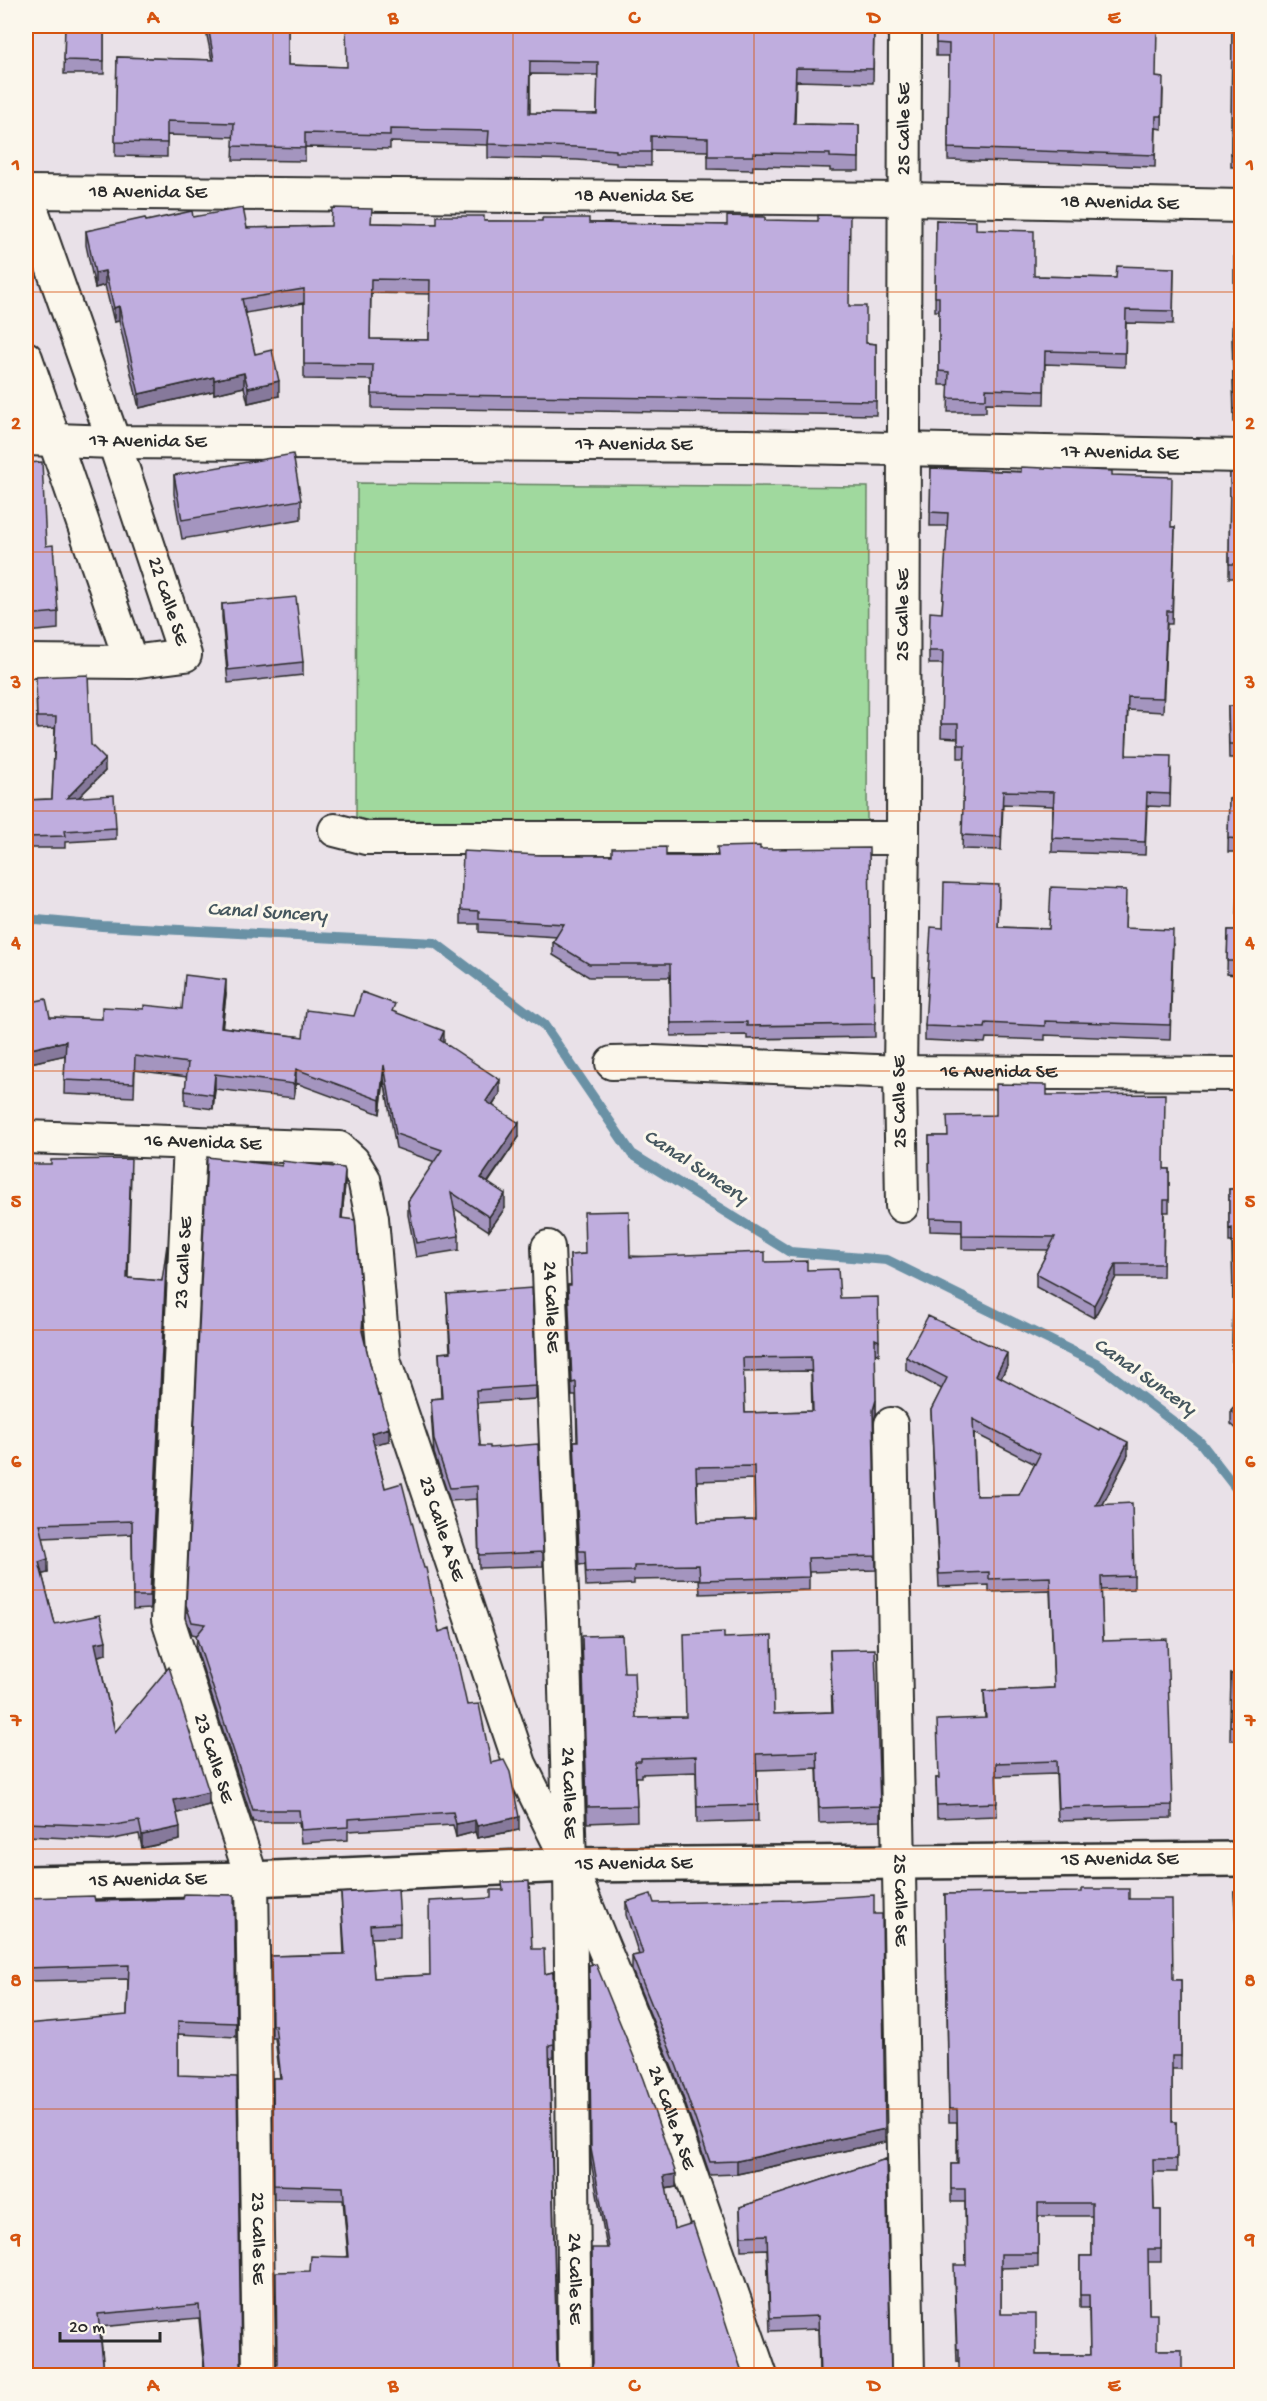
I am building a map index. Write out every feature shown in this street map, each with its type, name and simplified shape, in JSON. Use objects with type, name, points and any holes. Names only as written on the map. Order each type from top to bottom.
[{"type":"street","name":"25 Calle SE","points":[[902,1206],[900,1072],[903,838],[904,26]]},
{"type":"street","name":"18 Avenida SE","points":[[26,192],[904,200],[1242,206]]},
{"type":"street","name":"22 Calle SE","points":[[26,192],[114,442],[184,654],[131,662]]},
{"type":"street","points":[[26,358],[39,440],[131,662],[26,661]]},
{"type":"street","name":"17 Avenida SE","points":[[39,440],[904,448],[1242,456]]},
{"type":"street","points":[[335,830],[366,838],[903,838]]},
{"type":"street","name":"16 Avenida SE","points":[[612,1063],[653,1062],[900,1072],[1242,1074]]},
{"type":"street","name":"16 Avenida SE","points":[[26,1137],[339,1148],[353,1161],[364,1179]]},
{"type":"street","name":"23 Calle SE","points":[[190,1144],[168,1620],[252,1879],[259,2376]]},
{"type":"street","name":"23 Calle A SE","points":[[364,1179],[372,1218],[384,1360],[520,1764],[570,1865]]},
{"type":"street","name":"24 Calle SE","points":[[548,1247],[570,1865],[575,2376]]},
{"type":"street","name":"25 Calle SE","points":[[891,1424],[908,2376]]},
{"type":"street","name":"15 Avenida SE","points":[[26,1882],[252,1879],[570,1865],[1242,1859]]},
{"type":"street","name":"24 Calle A SE","points":[[570,1865],[660,2086],[761,2376]]},
{"type":"green space","points":[[357,483],[868,487],[867,824],[356,820]]},
{"type":"building","points":[[65,26],[104,26],[104,61],[64,60]]},
{"type":"building","points":[[208,26],[288,26],[288,65],[347,67],[346,26],[874,26],[873,69],[796,68],[794,124],[859,125],[859,158],[830,157],[830,154],[753,153],[753,156],[708,156],[708,138],[651,136],[651,152],[616,152],[616,150],[577,147],[488,144],[489,131],[390,129],[390,135],[305,133],[305,148],[233,146],[234,123],[167,121],[167,143],[115,142],[117,57],[214,60]],"holes":[[[530,61],[598,62],[597,114],[529,113]]]},
{"type":"building","points":[[936,26],[1157,26],[1156,77],[1163,78],[1162,116],[1156,116],[1155,155],[948,148],[949,44],[936,43]]},
{"type":"building","points":[[1232,26],[1242,26],[1242,154],[1231,154]]},
{"type":"building","points":[[243,208],[247,228],[331,226],[332,208],[372,209],[371,223],[437,224],[437,216],[484,216],[484,221],[589,218],[589,223],[727,225],[727,216],[765,217],[765,220],[818,221],[818,215],[850,216],[849,306],[866,306],[866,343],[876,344],[876,401],[372,394],[373,365],[304,364],[304,289],[242,299],[255,354],[272,350],[279,381],[248,388],[244,373],[214,380],[214,377],[139,394],[119,306],[114,308],[105,271],[95,273],[86,231],[145,218],[146,221],[192,211],[193,217]],"holes":[[[371,279],[430,280],[429,340],[370,339]]]},
{"type":"building","points":[[936,220],[976,221],[976,229],[1034,231],[1034,276],[1116,278],[1117,266],[1174,268],[1173,311],[1126,310],[1125,353],[1045,351],[1044,391],[986,389],[986,399],[948,398],[949,372],[939,371],[939,297],[935,297]]},
{"type":"building","points":[[1234,228],[1242,228],[1242,409],[1234,409],[1232,320],[1234,320]]},
{"type":"building","points":[[293,454],[301,500],[182,520],[174,475]]},
{"type":"building","points":[[42,462],[46,546],[53,545],[58,612],[26,615],[26,463]]},
{"type":"building","points":[[1021,467],[1112,471],[1112,475],[1172,477],[1171,527],[1175,527],[1172,611],[1167,611],[1163,698],[1128,697],[1126,755],[1171,756],[1170,794],[1147,793],[1145,842],[1052,838],[1054,792],[1003,791],[1001,837],[962,835],[965,745],[958,745],[958,724],[941,724],[943,651],[929,651],[930,612],[942,613],[948,513],[930,512],[931,468],[1021,472]]},
{"type":"building","points":[[1230,473],[1242,473],[1242,564],[1229,564]]},
{"type":"building","points":[[1242,574],[1242,652],[1240,652]]},
{"type":"building","points":[[296,597],[303,662],[228,670],[222,604]]},
{"type":"building","points":[[88,675],[91,745],[105,759],[67,798],[114,795],[116,828],[64,831],[65,836],[26,837],[26,800],[52,799],[56,717],[37,717],[36,677]]},
{"type":"building","points":[[1228,706],[1242,706],[1242,744],[1229,744]]},
{"type":"building","points":[[1229,798],[1242,798],[1242,1013],[1236,1013],[1236,961],[1227,961],[1228,930],[1237,930],[1239,839],[1228,838]]},
{"type":"building","points":[[760,846],[760,849],[869,848],[871,976],[874,976],[875,1024],[747,1026],[747,1022],[671,1023],[670,964],[589,964],[553,942],[564,924],[479,919],[479,911],[461,910],[463,851],[540,855],[612,855],[612,848],[666,847],[666,856],[718,856],[717,847]]},
{"type":"building","points":[[944,883],[999,885],[998,927],[1049,929],[1051,887],[1126,890],[1125,928],[1173,930],[1170,1025],[1045,1021],[1045,1026],[986,1023],[985,1028],[925,1026],[931,927],[943,928]]},
{"type":"building","points":[[185,975],[226,980],[221,1027],[303,1037],[306,1010],[354,1016],[362,992],[395,1004],[392,1011],[444,1031],[440,1040],[500,1080],[486,1101],[519,1123],[481,1178],[505,1194],[489,1217],[451,1192],[459,1236],[416,1243],[408,1201],[442,1150],[396,1134],[384,1065],[380,1100],[296,1069],[294,1084],[215,1074],[213,1095],[185,1091],[188,1063],[135,1056],[134,1083],[64,1080],[66,1041],[26,1050],[26,1003],[46,999],[50,1017],[102,1019],[102,1007],[144,1009],[144,1005],[182,1009]]},
{"type":"building","points":[[996,1084],[1047,1085],[1047,1095],[1165,1094],[1164,1169],[1169,1169],[1169,1200],[1164,1200],[1163,1264],[1116,1264],[1094,1305],[1036,1274],[1055,1237],[962,1236],[962,1219],[930,1218],[929,1136],[948,1136],[947,1116],[996,1115]]},
{"type":"building","points":[[1238,1103],[1242,1103],[1242,1352],[1232,1353],[1232,1228],[1229,1229],[1229,1189],[1238,1189]]},
{"type":"building","points":[[207,1157],[282,1166],[282,1161],[344,1168],[341,1218],[355,1220],[363,1316],[362,1331],[378,1396],[380,1395],[389,1428],[371,1433],[385,1488],[402,1483],[424,1568],[426,1568],[439,1632],[450,1628],[467,1705],[479,1704],[491,1763],[504,1760],[510,1772],[519,1817],[477,1826],[475,1820],[456,1824],[453,1812],[348,1819],[348,1827],[301,1830],[299,1810],[253,1810],[196,1636],[206,1624],[192,1622],[186,1605]]},
{"type":"building","points":[[131,1159],[127,1278],[162,1281],[167,1245],[150,1596],[133,1596],[132,1521],[40,1524],[48,1559],[39,1562],[55,1624],[100,1615],[106,1641],[95,1643],[115,1732],[169,1667],[209,1792],[174,1800],[180,1827],[142,1835],[139,1821],[109,1826],[26,1823],[26,1164],[51,1164],[51,1160]]},
{"type":"building","points":[[629,1211],[630,1257],[765,1252],[765,1262],[807,1261],[807,1270],[838,1269],[840,1298],[878,1297],[879,1341],[875,1339],[876,1400],[873,1410],[876,1556],[808,1558],[809,1577],[700,1580],[699,1565],[634,1566],[634,1571],[586,1572],[585,1551],[579,1551],[574,1441],[578,1441],[576,1382],[572,1383],[568,1285],[571,1285],[570,1255],[585,1254],[584,1212]],"holes":[[[811,1357],[813,1411],[745,1413],[743,1358]],[[754,1466],[755,1520],[698,1522],[696,1467]]]},
{"type":"building","points":[[532,1288],[536,1386],[476,1390],[480,1446],[490,1446],[490,1448],[538,1444],[543,1552],[479,1555],[477,1486],[450,1488],[434,1440],[431,1399],[442,1398],[439,1353],[451,1352],[447,1294]]},
{"type":"building","points":[[928,1316],[1007,1353],[996,1375],[1099,1430],[1100,1428],[1128,1442],[1096,1505],[1132,1503],[1134,1576],[1101,1577],[1103,1641],[1167,1639],[1172,1805],[1058,1808],[1056,1761],[996,1763],[997,1803],[937,1805],[936,1778],[939,1778],[937,1720],[986,1718],[984,1691],[1054,1688],[1050,1577],[989,1579],[989,1572],[939,1574],[931,1410],[947,1378],[906,1357]],"holes":[[[973,1419],[1040,1454],[1019,1495],[976,1496]]]},
{"type":"building","points":[[1242,1398],[1242,1420],[1231,1410]]},
{"type":"building","points":[[724,1632],[724,1638],[772,1636],[774,1714],[833,1712],[830,1650],[875,1649],[880,1806],[819,1808],[817,1752],[756,1754],[758,1805],[697,1807],[696,1756],[641,1758],[641,1761],[635,1761],[637,1806],[587,1807],[582,1636],[622,1635],[624,1672],[634,1672],[636,1718],[686,1717],[684,1634]]},
{"type":"building","points":[[1231,1674],[1242,1674],[1242,1727],[1230,1726]]},
{"type":"building","points":[[529,1881],[532,1949],[544,1949],[545,1974],[553,1972],[554,2044],[549,2045],[557,2363],[563,2376],[426,2376],[338,2373],[338,2376],[271,2376],[277,2363],[276,2272],[310,2271],[311,2256],[349,2257],[343,2187],[274,2185],[273,2078],[281,2078],[275,2025],[272,2025],[271,1956],[345,1954],[341,1893],[398,1889],[400,1923],[370,1925],[374,1978],[430,1975],[429,1901],[491,1898],[491,1890],[503,1890],[502,1882]]},
{"type":"building","points":[[1082,1889],[1129,1889],[1129,1899],[1172,1899],[1173,1980],[1181,1980],[1181,2056],[1172,2056],[1172,2122],[1176,2122],[1177,2159],[1153,2159],[1154,2210],[1161,2210],[1161,2249],[1148,2249],[1149,2314],[1157,2314],[1157,2350],[1182,2350],[1182,2376],[959,2376],[954,2265],[966,2265],[965,2189],[951,2189],[951,2164],[958,2164],[957,2109],[949,2109],[945,1894],[1082,1892]],"holes":[[[1038,2203],[1092,2203],[1092,2256],[1080,2256],[1080,2295],[1089,2295],[1090,2355],[1036,2355],[1036,2314],[1001,2314],[1001,2254],[1038,2254]]]},
{"type":"building","points":[[1234,1892],[1242,1892],[1242,1971],[1239,1971]]},
{"type":"building","points":[[184,1894],[234,1895],[236,2023],[178,2021],[178,2075],[237,2077],[241,2363],[243,2372],[247,2376],[26,2376],[26,2024],[127,2015],[129,1965],[26,1968],[26,1898],[94,1896],[95,1901],[183,1899]],"holes":[[[199,2305],[205,2370],[104,2372],[98,2314]]]},
{"type":"building","points":[[651,1894],[654,1903],[795,1900],[874,1895],[874,1914],[882,1914],[885,2129],[737,2161],[710,2162],[677,2067],[632,1956],[643,1954],[626,1902]]},
{"type":"building","points":[[596,1964],[643,2079],[676,2174],[664,2176],[674,2229],[693,2223],[742,2372],[745,2372],[746,2376],[587,2376],[593,2363],[592,2248],[609,2248],[591,2149],[589,1965]]},
{"type":"building","points":[[1242,2031],[1242,2105],[1238,2032]]},
{"type":"building","points":[[1237,2126],[1242,2126],[1242,2200]]},
{"type":"building","points":[[886,2159],[891,2376],[820,2376],[818,2316],[770,2318],[767,2235],[741,2236],[740,2207]]},
{"type":"waterway","name":"Canal Suncery","points":[[26,919],[102,926],[435,943],[544,1025],[632,1154],[790,1252],[887,1260],[1096,1363],[1200,1442],[1242,1496]]}]
